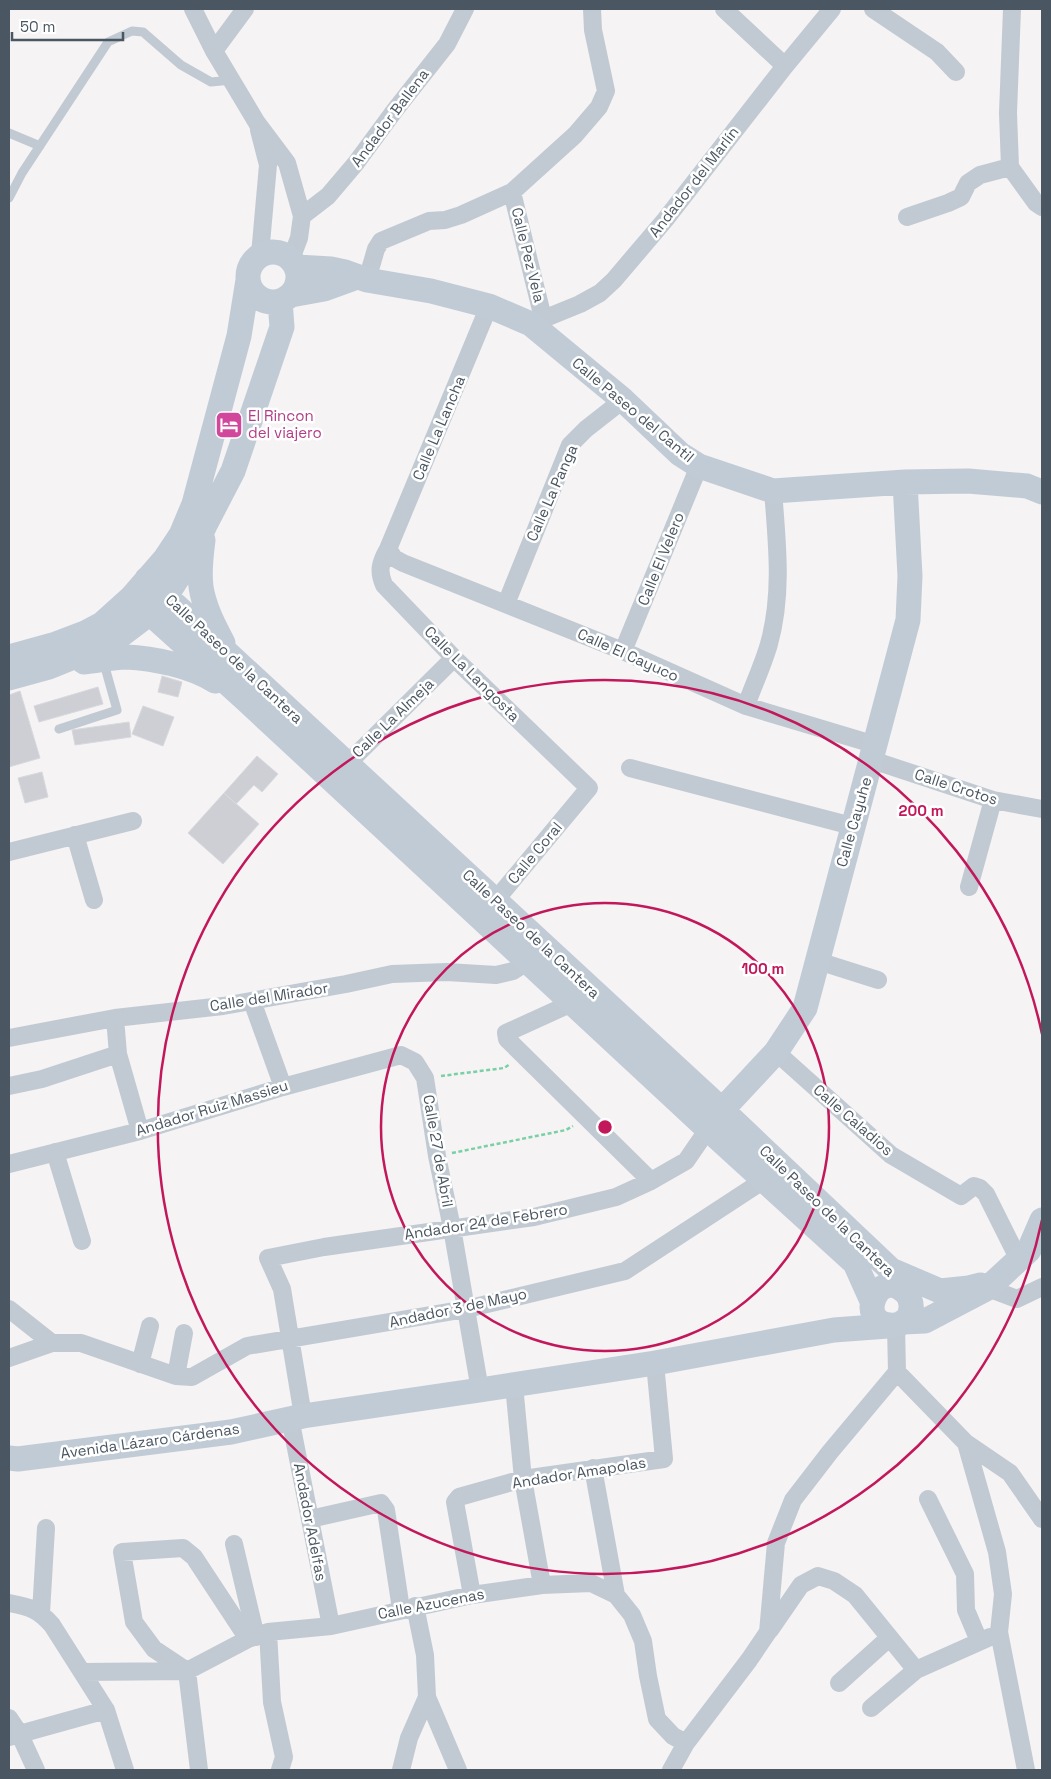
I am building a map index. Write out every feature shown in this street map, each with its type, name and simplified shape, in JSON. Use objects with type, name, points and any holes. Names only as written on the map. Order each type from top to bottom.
[{"type":"street","points":[[9,678],[49,667],[113,641],[158,605],[189,560],[233,470],[282,327],[286,298],[298,282],[294,263],[302,216],[287,163],[257,123],[214,51],[193,9]]},
{"type":"street","points":[[214,51],[245,9]]},
{"type":"street","name":"Andador Ballena","points":[[302,216],[328,196],[356,163],[447,44],[465,9]]},
{"type":"street","points":[[362,279],[376,249],[382,241],[429,221],[445,220],[461,215],[512,192],[575,135],[598,107],[606,91],[593,30],[592,9]]},
{"type":"street","points":[[724,9],[785,66]]},
{"type":"street","name":"Andador del Marlín","points":[[537,321],[600,293],[614,280],[665,220],[832,9]]},
{"type":"street","points":[[873,9],[937,52],[956,72]]},
{"type":"street","points":[[1012,9],[1008,113],[1010,167],[1036,203],[1042,207]]},
{"type":"street","points":[[257,123],[268,165],[260,255]]},
{"type":"street","points":[[907,217],[961,197],[968,183],[980,175],[1010,167]]},
{"type":"street","name":"Calle Pez Vela","points":[[512,192],[537,321]]},
{"type":"street","points":[[95,647],[102,624],[139,588],[165,559],[181,535],[194,504],[239,336],[250,266],[260,255],[274,251],[282,253],[294,263]]},
{"type":"street","name":"Calle Paseo del Cantil","points":[[294,263],[345,272],[362,279],[431,290],[537,321],[680,454],[699,466],[773,491],[906,482],[968,481],[1027,486],[1042,492]]},
{"type":"street","name":"Calle Paseo del Cantil","points":[[286,298],[362,279]]},
{"type":"street","points":[[248,280],[250,287],[260,298],[267,301],[286,298]]},
{"type":"street","name":"Calle La Lancha","points":[[388,550],[489,306]]},
{"type":"street","name":"Calle La Panga","points":[[506,604],[570,445],[586,429],[623,400]]},
{"type":"street","name":"Calle El Velero","points":[[623,652],[699,466]]},
{"type":"street","name":"Calle Cayuhe","points":[[715,1120],[776,1052],[805,1008],[908,620],[910,576],[906,482]]},
{"type":"street","points":[[746,706],[769,644],[777,602],[778,562],[773,491]]},
{"type":"street","points":[[205,525],[201,557],[201,588],[212,623],[229,654]]},
{"type":"street","name":"Calle El Cayuco","points":[[388,550],[394,558],[403,563],[623,652],[746,706],[874,752]]},
{"type":"street","name":"Calle La Langosta","points":[[388,550],[380,563],[380,575],[384,585],[454,658],[589,788]]},
{"type":"street","name":"Calle Paseo de la Cantera","points":[[139,588],[158,605],[245,699],[339,771]]},
{"type":"street","name":"Calle Paseo de la Cantera","points":[[158,605],[229,654],[339,771],[715,1120],[764,1180],[855,1263],[868,1291]]},
{"type":"street","points":[[9,657],[56,644],[95,647],[125,657],[160,662],[204,674],[245,699]]},
{"type":"street","name":"Calle La Almeja","points":[[339,771],[454,658]]},
{"type":"street","name":"Calle Crotos","points":[[874,752],[993,800],[1042,809]]},
{"type":"street","points":[[630,768],[852,826]]},
{"type":"street","name":"Calle Coral","points":[[488,909],[589,788]]},
{"type":"street","points":[[969,887],[993,800]]},
{"type":"street","points":[[9,852],[132,821]]},
{"type":"street","points":[[75,836],[94,900]]},
{"type":"street","name":"Calle Paseo de la Cantera","points":[[488,909],[527,962],[572,1003],[715,1120],[891,1270],[908,1295]]},
{"type":"street","points":[[818,961],[878,980]]},
{"type":"street","name":"Calle del Mirador","points":[[9,1038],[115,1018],[223,1006],[392,974],[447,972],[496,975],[513,971],[527,962]]},
{"type":"street","points":[[252,1001],[283,1087]]},
{"type":"street","points":[[572,1003],[506,1033],[507,1039],[651,1181]]},
{"type":"street","points":[[115,1018],[118,1054],[140,1131]]},
{"type":"street","name":"Calle Caladios","points":[[776,1052],[891,1155],[961,1196],[974,1186],[980,1188],[986,1194],[1019,1260]]},
{"type":"street","points":[[9,1086],[42,1080],[118,1054]]},
{"type":"street","name":"Andador Ruiz Massieu","points":[[9,1164],[140,1131],[283,1087],[401,1055],[415,1062]]},
{"type":"street","name":"Calle 27 de Abril","points":[[415,1062],[425,1078],[437,1156],[452,1228],[480,1390]]},
{"type":"street","name":"Andador 24 de Febrero","points":[[268,1258],[324,1247],[543,1215],[616,1197],[651,1181],[686,1161],[715,1120]]},
{"type":"street","points":[[55,1152],[82,1241]]},
{"type":"street","name":"Andador 3 de Mayo","points":[[176,1376],[192,1377],[247,1346],[466,1309],[625,1271],[764,1180]]},
{"type":"street","name":"Avenida Lázaro Cárdenas","points":[[9,1458],[18,1459],[231,1432],[296,1417],[514,1385],[834,1330],[924,1321],[990,1284],[1019,1260],[1029,1250],[1042,1220]]},
{"type":"street","name":"Andador Adelfas","points":[[268,1258],[282,1289],[290,1340],[296,1417],[310,1519],[330,1626]]},
{"type":"street","points":[[891,1270],[940,1290],[990,1284],[1017,1298],[1042,1286]]},
{"type":"street","points":[[898,1286],[908,1295],[911,1307],[907,1318],[896,1324],[881,1323],[875,1318],[872,1311],[868,1291],[878,1291],[884,1287],[898,1286]]},
{"type":"street","points":[[834,1330],[848,1323],[860,1307],[868,1291]]},
{"type":"street","points":[[9,1309],[52,1343]]},
{"type":"street","points":[[768,1632],[776,1543],[793,1500],[830,1452],[897,1372],[896,1324]]},
{"type":"street","points":[[140,1364],[150,1326]]},
{"type":"street","points":[[9,1358],[52,1343],[80,1343],[176,1376],[184,1333]]},
{"type":"street","name":"Andador Amapolas","points":[[472,1594],[455,1502],[459,1497],[523,1479],[593,1468],[664,1460],[655,1362]]},
{"type":"street","points":[[897,1372],[966,1443],[1010,1473],[1042,1519]]},
{"type":"street","points":[[514,1385],[523,1479],[542,1585]]},
{"type":"street","points":[[966,1443],[997,1552],[1003,1594],[999,1632],[1026,1770]]},
{"type":"street","points":[[593,1468],[616,1594]]},
{"type":"street","points":[[928,1499],[965,1574],[966,1610],[980,1642]]},
{"type":"street","points":[[310,1519],[380,1503],[386,1510],[408,1608],[425,1655],[427,1697],[458,1770]]},
{"type":"street","points":[[42,1614],[46,1528]]},
{"type":"street","points":[[234,1544],[284,1757],[280,1770]]},
{"type":"street","points":[[199,1770],[187,1671],[154,1649],[134,1622],[122,1552],[183,1548],[194,1558],[257,1636]]},
{"type":"street","points":[[671,1770],[686,1742],[749,1660],[801,1585],[818,1576],[834,1581],[855,1594],[916,1670]]},
{"type":"street","name":"Calle Azucenas","points":[[83,1672],[187,1671],[257,1636],[330,1626],[472,1594],[542,1585],[591,1583],[616,1594],[632,1615],[643,1642],[648,1676],[658,1718],[673,1736],[686,1742]]},
{"type":"street","points":[[9,1603],[29,1607],[42,1614],[52,1625],[106,1710],[125,1770]]},
{"type":"street","points":[[871,1708],[916,1670],[999,1632]]},
{"type":"street","points":[[840,1683],[890,1638]]},
{"type":"street","points":[[401,1770],[409,1738],[427,1697]]},
{"type":"street","points":[[14,1735],[106,1710]]},
{"type":"street","points":[[9,1718],[14,1735],[36,1770]]},
{"type":"lane","points":[[9,198],[22,173],[108,42],[132,31],[143,32],[181,65],[210,82],[232,80]]},
{"type":"lane","points":[[9,133],[40,146]]},
{"type":"lane","points":[[59,729],[117,710],[95,647]]},
{"type":"path","points":[[425,1078],[504,1068],[524,1056]]},
{"type":"path","points":[[437,1156],[566,1130],[587,1118]]},
{"type":"building","points":[[162,676],[182,682],[178,697],[158,692]]},
{"type":"building","points":[[98,687],[103,704],[39,722],[34,706]]},
{"type":"building","points":[[20,691],[40,758],[9,767],[9,695]]},
{"type":"building","points":[[143,706],[174,717],[163,746],[132,734]]},
{"type":"building","points":[[129,722],[131,737],[75,745],[72,730]]},
{"type":"building","points":[[257,756],[278,774],[262,792],[254,785],[236,804],[224,793]]},
{"type":"building","points":[[42,772],[48,797],[25,803],[18,778]]},
{"type":"building","points":[[224,793],[259,824],[223,864],[188,833]]},
{"type":"place","name":"El Rincon del viajero","points":[[229,425]]}]
